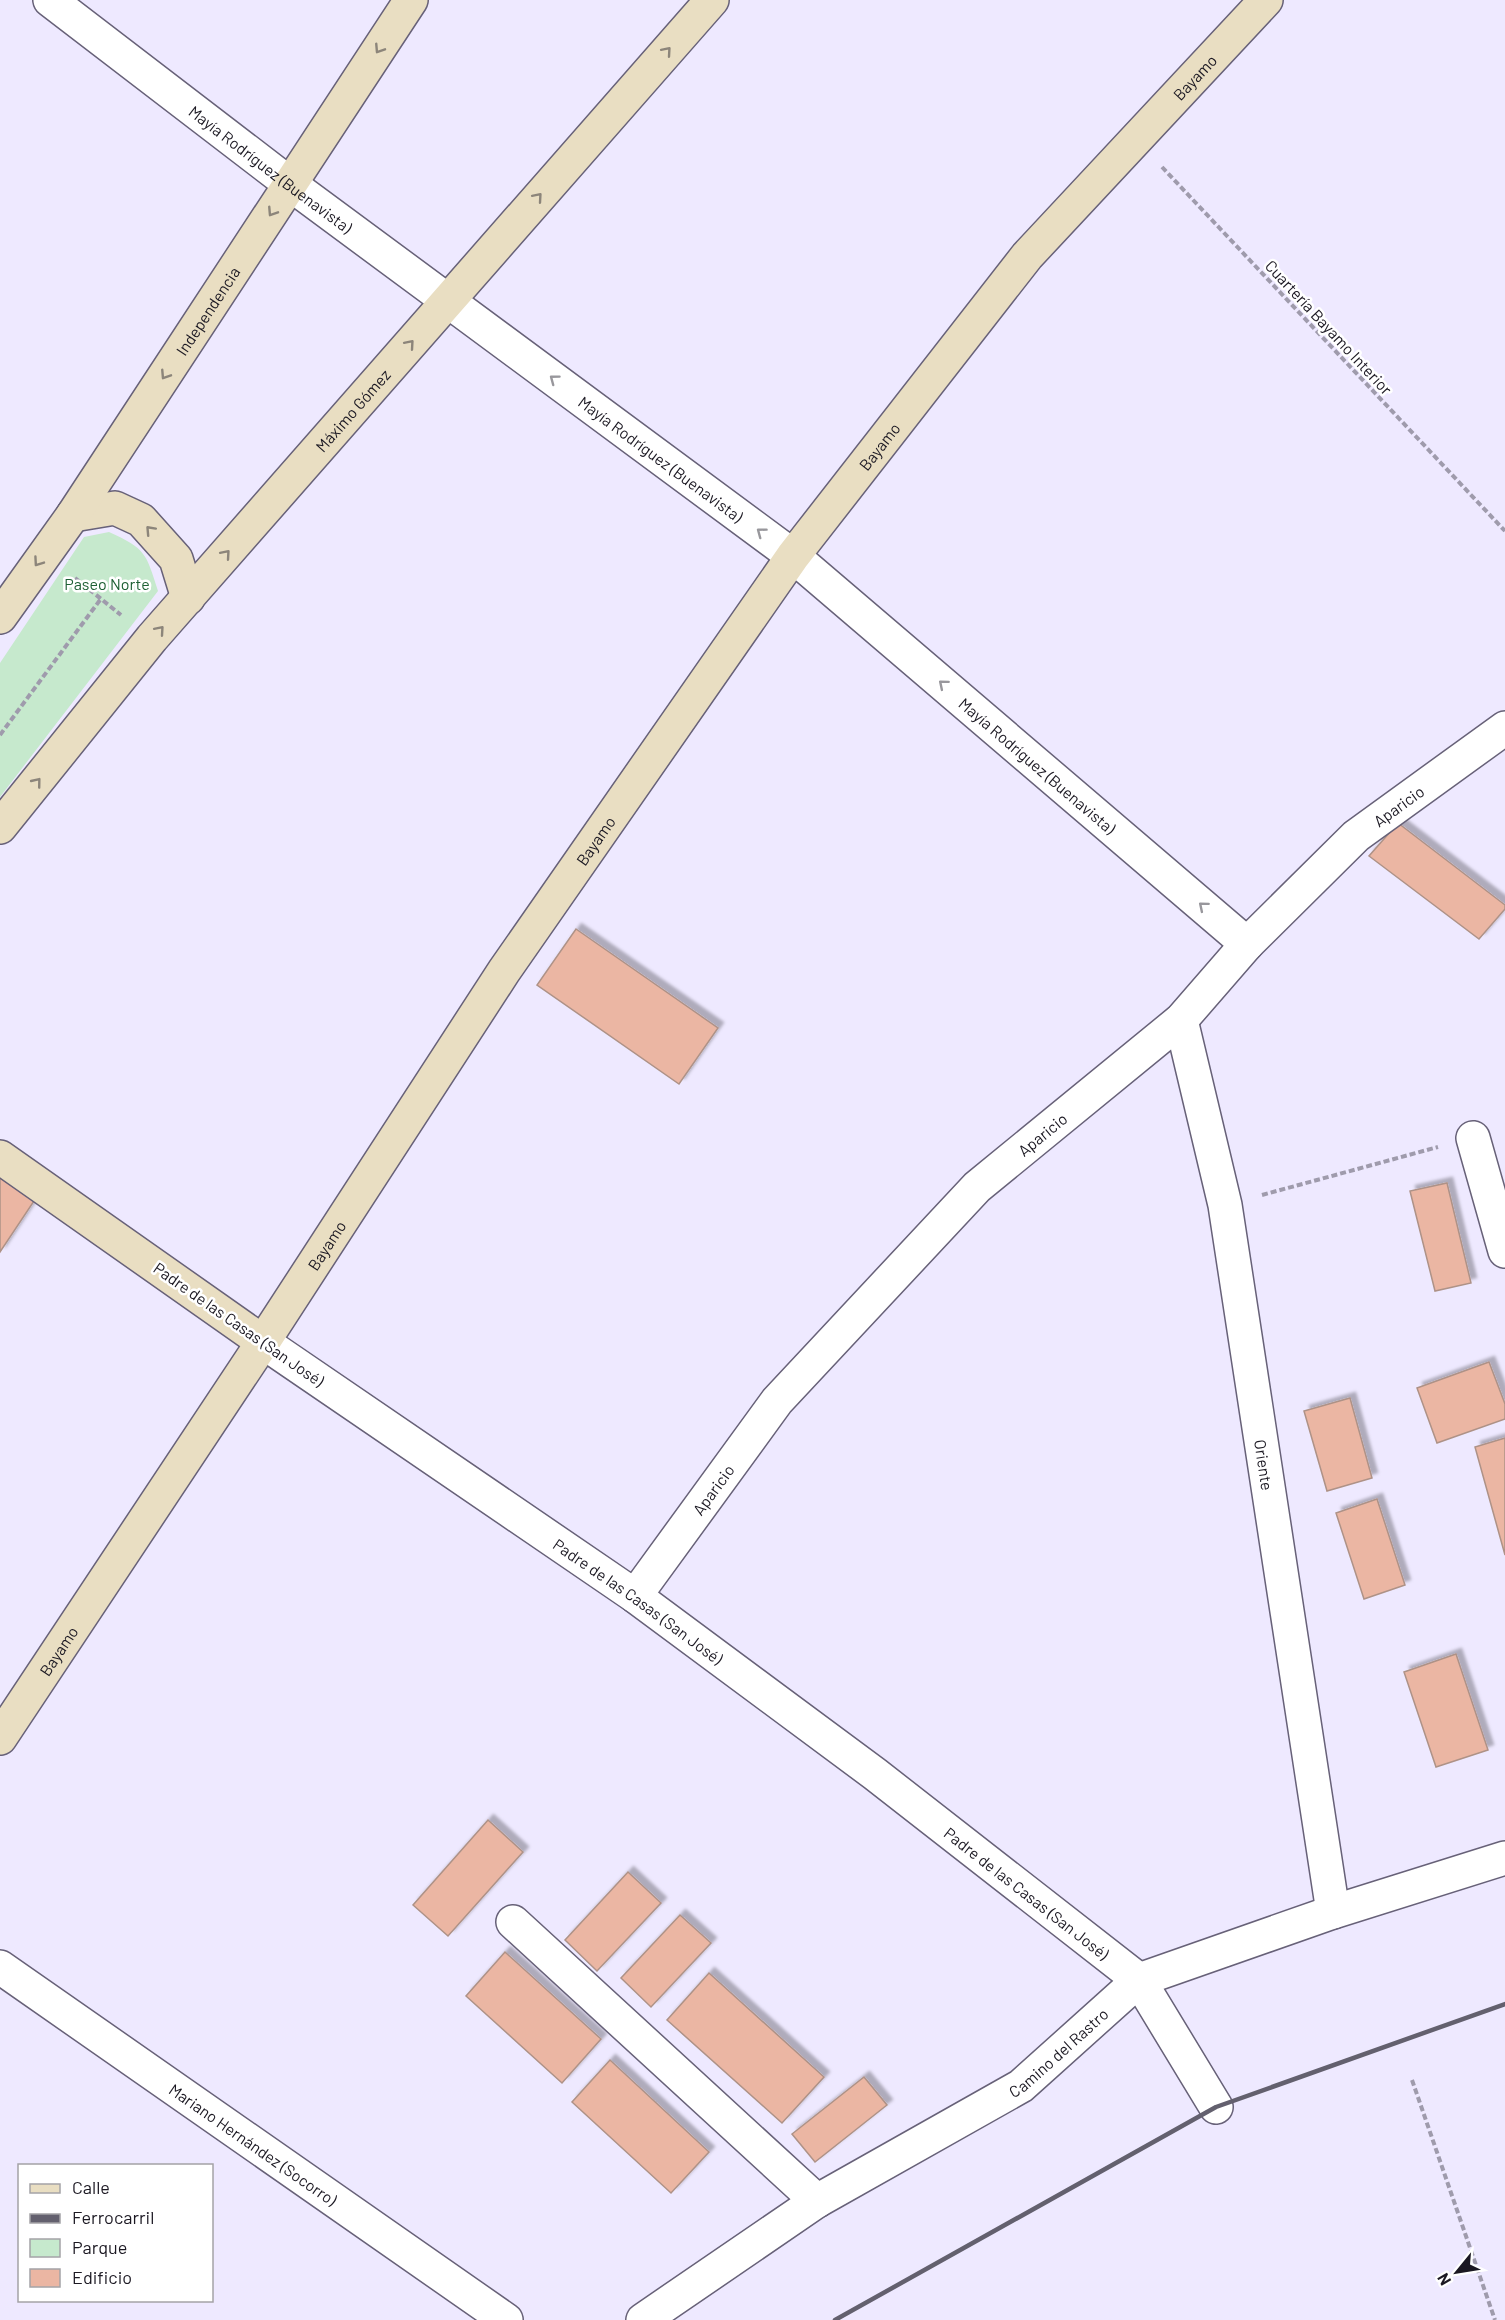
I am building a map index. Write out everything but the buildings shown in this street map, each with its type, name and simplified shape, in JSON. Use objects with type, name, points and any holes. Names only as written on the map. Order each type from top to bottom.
[{"type":"street","name":"Mayía Rodríguez (Buenavista)","points":[[50,0],[290,184],[793,556],[1247,944]]},
{"type":"street","name":"Independencia","points":[[0,617],[73,515],[411,0]]},
{"type":"street","name":"Máximo Gómez","points":[[0,827],[153,638],[712,0]]},
{"type":"street","name":"Bayamo","points":[[0,1738],[263,1342],[504,971],[793,556],[1027,256],[1266,0]]},
{"type":"street","points":[[73,515],[116,508],[141,520],[176,559],[188,598]]},
{"type":"street","name":"Aparicio","points":[[635,1596],[777,1401],[977,1187],[1181,1020],[1247,944],[1356,836],[1505,728]]},
{"type":"street","name":"Oriente","points":[[1181,1020],[1225,1205],[1333,1912]]},
{"type":"street","points":[[1473,1138],[1505,1251]]},
{"type":"street","name":"Padre de las Casas (San José)","points":[[0,1157],[263,1342],[635,1596],[875,1774],[1139,1980],[1216,2107]]},
{"type":"street","name":"Camino del Rastro","points":[[643,2320],[817,2201],[1021,2086],[1139,1980],[1333,1912],[1505,1858]]},
{"type":"street","points":[[513,1922],[817,2201]]},
{"type":"street","name":"Mariano Hernández (Socorro)","points":[[0,1967],[506,2320]]},
{"type":"path","name":"Cuartería Bayamo Interior","points":[[1136,139],[1505,531]]},
{"type":"path","points":[[45,552],[100,600],[153,638]]},
{"type":"path","points":[[0,735],[100,600]]},
{"type":"path","points":[[1225,1205],[1473,1138]]},
{"type":"path","points":[[1412,2080],[1495,2320]]},
{"type":"green space","name":"Paseo Norte","points":[[109,532],[131,543],[143,554],[158,591],[0,797],[0,663],[84,537]]},
{"type":"railway","points":[[835,2320],[1216,2107],[1505,2004]]}]
